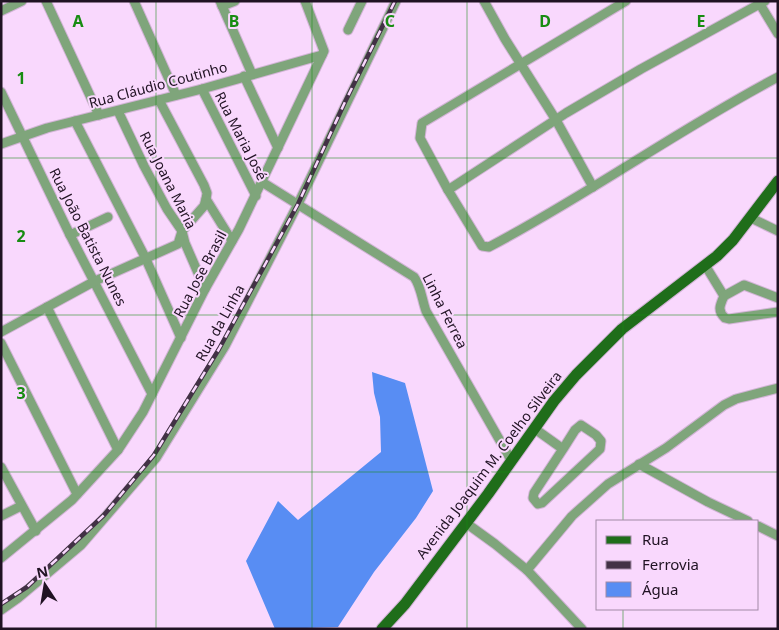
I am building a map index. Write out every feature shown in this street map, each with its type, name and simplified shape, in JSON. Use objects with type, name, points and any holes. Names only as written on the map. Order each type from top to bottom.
[{"type":"main road","name":"Avenida Joaquim M. Coelho Silveira","points":[[382,629],[405,604],[564,388],[604,346],[642,313],[705,265],[733,240],[778,181]]},
{"type":"street","points":[[1,10],[22,1]]},
{"type":"street","points":[[46,1],[99,115]]},
{"type":"street","points":[[134,1],[176,95]]},
{"type":"street","points":[[235,1],[221,4],[278,148]]},
{"type":"street","points":[[305,1],[324,48],[322,56]]},
{"type":"street","points":[[348,30],[362,1]]},
{"type":"street","name":"Rua da Linha","points":[[1,610],[81,545],[156,458],[226,346],[298,204],[396,1]]},
{"type":"street","points":[[484,1],[520,64],[556,120],[593,187]]},
{"type":"street","points":[[626,1],[422,124],[420,138],[448,190],[482,246],[489,247],[593,187],[731,102],[778,77]]},
{"type":"street","points":[[448,190],[556,120],[641,69],[762,2]]},
{"type":"street","points":[[762,2],[778,24]]},
{"type":"street","points":[[762,2],[778,34]]},
{"type":"street","name":"Rua Cláudio Coutinho","points":[[1,144],[75,121],[322,56]]},
{"type":"street","name":"Rua Jose Brasil","points":[[1,558],[36,531],[78,494],[118,450],[143,412],[205,289],[256,196],[322,56]]},
{"type":"street","name":"Rua Maria José","points":[[202,89],[256,196]]},
{"type":"street","name":"Rua João Batista Nunes","points":[[1,92],[70,235],[152,394]]},
{"type":"street","points":[[160,100],[204,185],[206,199],[232,241]]},
{"type":"street","name":"Rua Joana Maria","points":[[118,111],[144,166],[182,232],[184,243],[205,289]]},
{"type":"street","points":[[75,121],[145,257],[181,338]]},
{"type":"street","name":"Linha Ferrea","points":[[262,182],[414,277],[426,311],[510,460]]},
{"type":"street","points":[[1,332],[95,281],[145,257],[178,244],[182,232],[204,206],[206,199]]},
{"type":"street","points":[[70,235],[108,217]]},
{"type":"street","points":[[751,218],[778,231]]},
{"type":"street","points":[[705,265],[724,296]]},
{"type":"street","points":[[778,298],[744,285],[724,296],[719,309],[725,318],[729,319],[778,312]]},
{"type":"street","points":[[47,307],[118,450]]},
{"type":"street","points":[[1,343],[78,494]]},
{"type":"street","points":[[527,570],[572,516],[608,484],[683,437],[716,410],[731,401],[778,388]]},
{"type":"street","points":[[580,425],[591,430],[601,441],[601,446],[597,451],[542,503],[538,504],[533,498],[534,493],[563,449],[580,425]]},
{"type":"street","points":[[535,429],[563,449]]},
{"type":"street","points":[[639,464],[708,502],[746,520]]},
{"type":"street","points":[[1,467],[36,531]]},
{"type":"street","points":[[1,516],[21,506]]},
{"type":"street","points":[[466,523],[527,570],[582,629]]},
{"type":"street","points":[[759,526],[778,536]]},
{"type":"water","points":[[372,372],[405,383],[433,491],[416,518],[374,572],[338,627],[275,629],[246,561],[278,501],[298,520],[381,452],[380,417],[374,393]]},
{"type":"railway","points":[[1,604],[27,587],[104,515],[154,455],[219,349],[298,204],[345,102],[395,1]]}]
